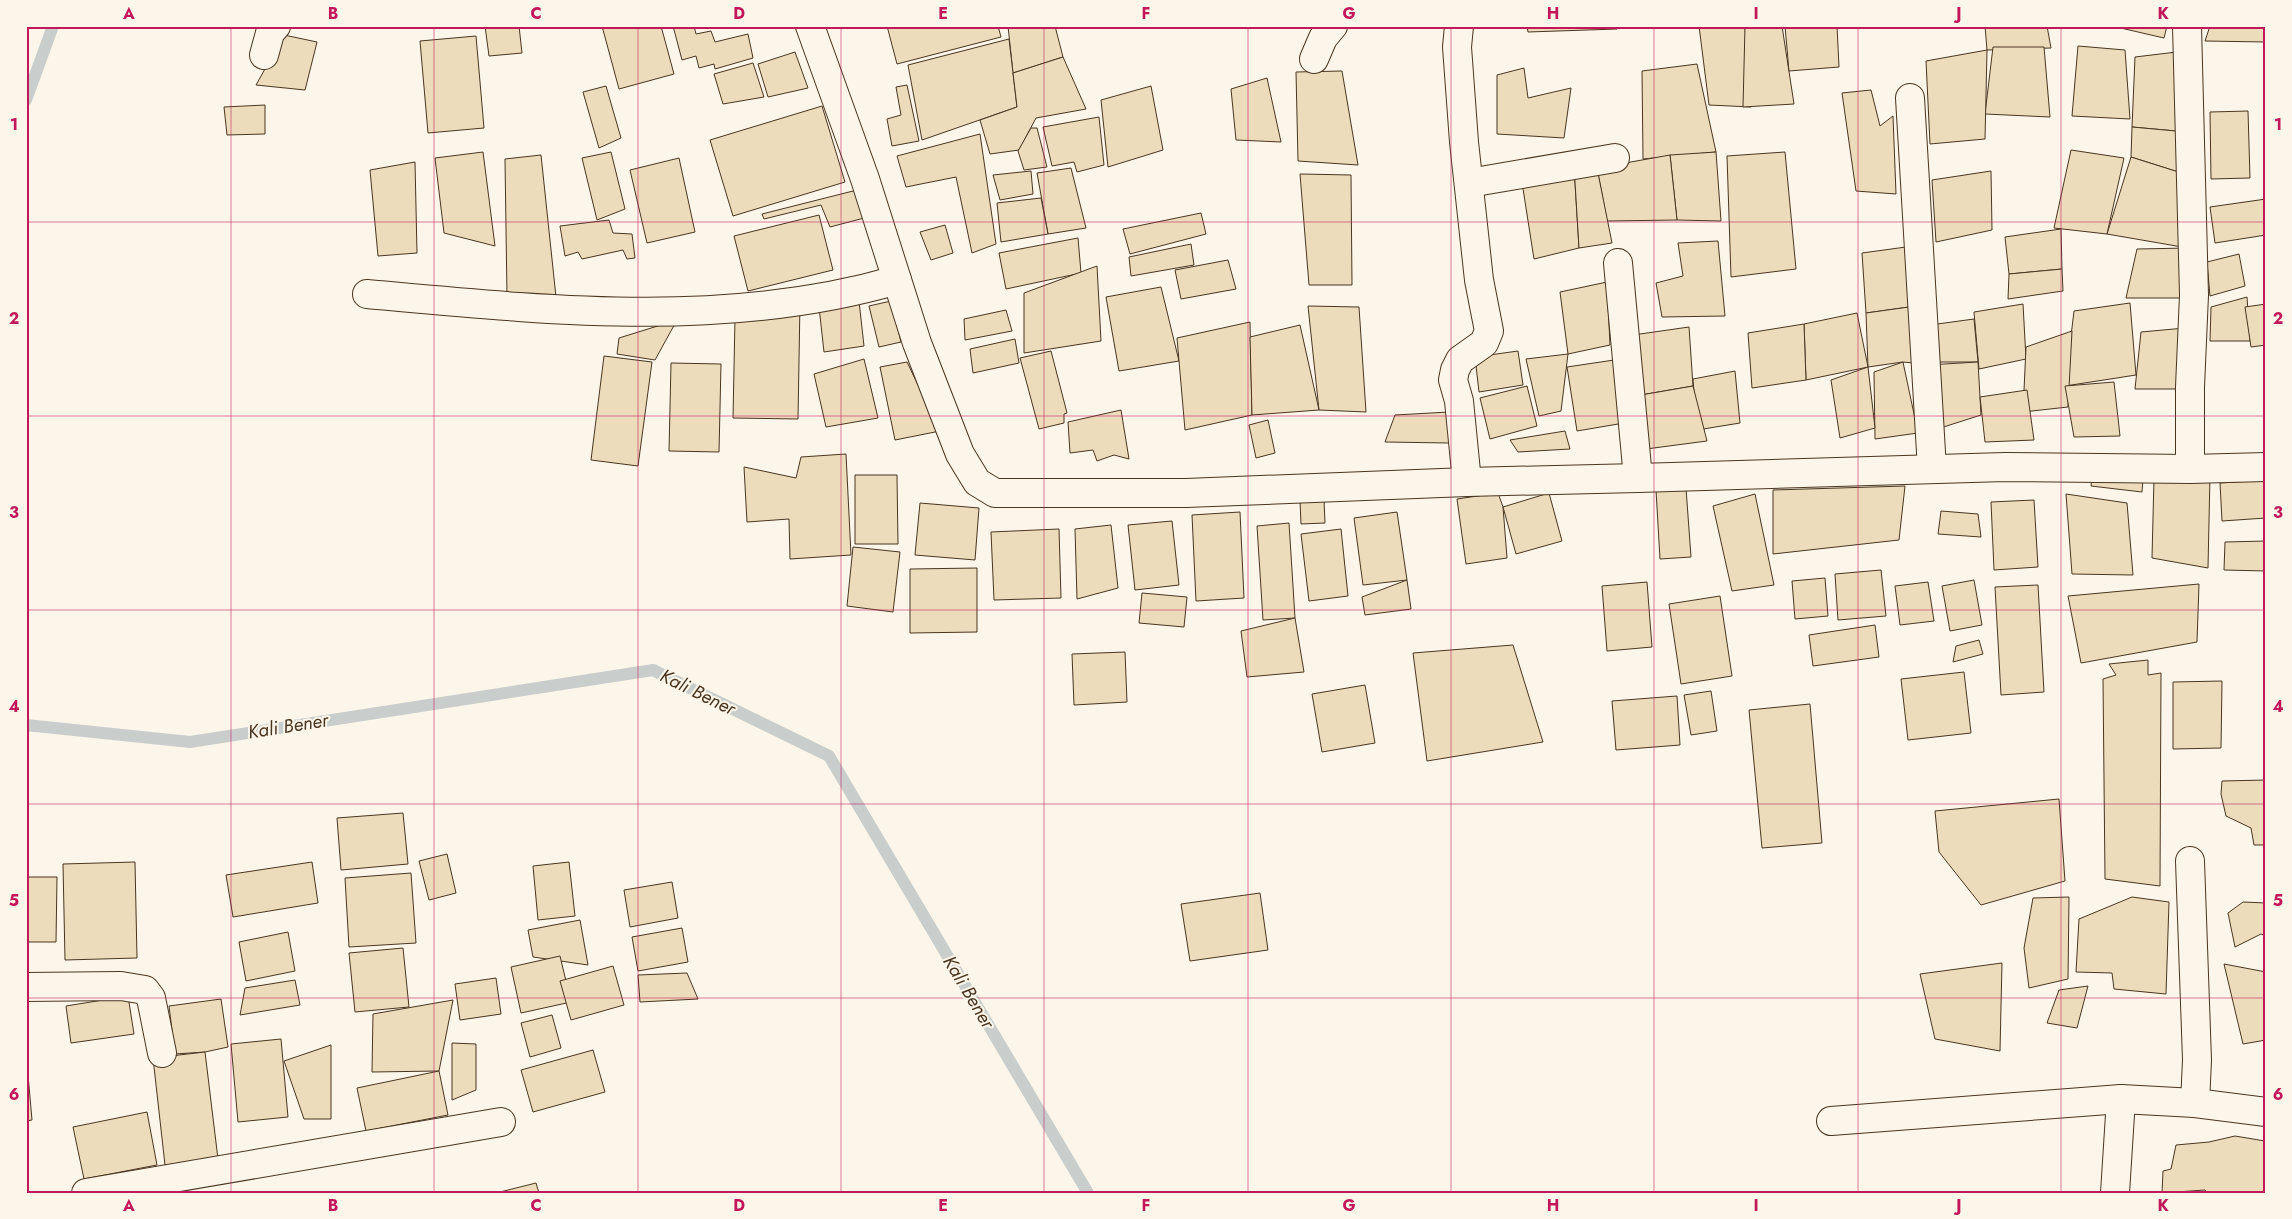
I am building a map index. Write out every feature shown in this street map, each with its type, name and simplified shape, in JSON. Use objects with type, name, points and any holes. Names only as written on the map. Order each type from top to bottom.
[{"type":"street","points":[[264,55],[270,33],[276,26]]},
{"type":"street","points":[[810,26],[865,180],[917,343],[960,454],[977,482],[995,493],[1186,492],[2005,466],[2190,469],[2266,467]]},
{"type":"street","points":[[1314,59],[1323,38],[1334,26]]},
{"type":"street","points":[[1459,26],[1457,47],[1469,183],[1479,280],[1489,331],[1484,343],[1456,364],[1453,380],[1458,401],[1467,482]]},
{"type":"street","points":[[2187,26],[2194,295],[2190,387],[2190,469]]},
{"type":"street","points":[[1910,98],[1932,469]]},
{"type":"street","points":[[1469,183],[1615,158]]},
{"type":"street","points":[[1618,262],[1638,478]]},
{"type":"street","points":[[367,294],[557,309],[692,311],[760,307],[864,289],[897,280]]},
{"type":"street","points":[[2190,861],[2196,1060],[2195,1103]]},
{"type":"street","points":[[26,988],[121,986],[145,990],[151,998],[162,1053]]},
{"type":"street","points":[[2115,1193],[2121,1100]]},
{"type":"street","points":[[1832,1121],[2121,1100],[2195,1103],[2266,1112]]},
{"type":"street","points":[[86,1193],[501,1122]]},
{"type":"building","points":[[485,26],[519,26],[522,53],[489,56]]},
{"type":"building","points":[[602,26],[661,26],[674,74],[619,89]]},
{"type":"building","points":[[673,26],[694,26],[696,34],[711,31],[715,42],[748,34],[753,58],[715,69],[714,64],[699,68],[696,56],[682,60]]},
{"type":"building","points":[[887,26],[998,26],[1001,37],[897,64]]},
{"type":"building","points":[[1008,26],[1055,26],[1063,57],[1013,73]]},
{"type":"building","points":[[1527,26],[1617,26],[1617,29],[1528,32]]},
{"type":"building","points":[[1699,26],[1745,26],[1751,107],[1709,105]]},
{"type":"building","points":[[1745,26],[1782,26],[1794,104],[1743,107]]},
{"type":"building","points":[[1785,26],[1837,26],[1839,67],[1789,71]]},
{"type":"building","points":[[1985,26],[2047,26],[2051,48],[1987,50]]},
{"type":"building","points":[[2112,26],[2167,26],[2164,38]]},
{"type":"building","points":[[2210,26],[2266,26],[2266,42],[2205,41]]},
{"type":"building","points":[[284,35],[317,42],[305,90],[256,85]]},
{"type":"building","points":[[476,36],[484,128],[428,133],[420,41]]},
{"type":"building","points":[[1009,39],[1017,107],[922,140],[908,65]]},
{"type":"building","points":[[2078,46],[2125,50],[2130,119],[2072,116]]},
{"type":"building","points":[[1993,47],[2044,47],[2050,117],[1985,114]]},
{"type":"building","points":[[1987,50],[1985,139],[1930,144],[1926,61]]},
{"type":"building","points":[[2185,51],[2187,132],[2132,127],[2135,57]]},
{"type":"building","points":[[795,52],[808,88],[768,97],[758,64]]},
{"type":"building","points":[[1063,57],[1086,109],[1036,118],[1019,150],[990,154],[980,120],[1017,107],[1013,73]]},
{"type":"building","points":[[753,63],[764,97],[723,104],[714,74]]},
{"type":"building","points":[[1697,64],[1716,152],[1643,159],[1642,71]]},
{"type":"building","points":[[1524,68],[1528,98],[1571,88],[1564,138],[1497,134],[1497,75]]},
{"type":"building","points":[[1342,71],[1358,165],[1298,161],[1296,72]]},
{"type":"building","points":[[1267,78],[1281,142],[1236,140],[1231,89]]},
{"type":"building","points":[[907,85],[919,141],[892,146],[887,119],[901,115],[896,87]]},
{"type":"building","points":[[606,86],[621,138],[599,148],[583,92]]},
{"type":"building","points":[[1151,86],[1163,150],[1108,167],[1101,100]]},
{"type":"building","points":[[1871,90],[1880,126],[1893,116],[1896,194],[1856,191],[1842,93]]},
{"type":"building","points":[[265,105],[265,134],[227,135],[224,107]]},
{"type":"building","points":[[822,106],[845,182],[733,216],[710,140]]},
{"type":"building","points":[[2248,111],[2250,178],[2211,179],[2210,112]]},
{"type":"building","points":[[1099,117],[1104,165],[1077,172],[1074,162],[1052,166],[1043,127]]},
{"type":"building","points":[[2132,127],[2187,132],[2188,175],[2131,157]]},
{"type":"building","points":[[1031,128],[1037,128],[1047,167],[1024,170],[1018,151]]},
{"type":"building","points":[[980,134],[996,244],[972,253],[956,177],[906,187],[897,156]]},
{"type":"building","points":[[2071,150],[2124,158],[2107,234],[2054,228]]},
{"type":"building","points":[[483,152],[495,246],[444,233],[435,158]]},
{"type":"building","points":[[611,152],[625,209],[597,220],[582,158]]},
{"type":"building","points":[[1716,152],[1721,221],[1677,220],[1670,155]]},
{"type":"building","points":[[1785,152],[1796,269],[1731,277],[1727,156]]},
{"type":"building","points":[[541,155],[556,297],[507,297],[505,159]]},
{"type":"building","points":[[1670,155],[1677,220],[1607,221],[1597,168]]},
{"type":"building","points":[[2131,157],[2188,175],[2188,248],[2107,234]]},
{"type":"building","points":[[679,158],[695,232],[647,243],[630,170]]},
{"type":"building","points":[[415,162],[417,253],[378,256],[370,170]]},
{"type":"building","points":[[1574,166],[1579,248],[1534,259],[1521,176]]},
{"type":"building","points":[[1574,166],[1597,168],[1612,243],[1579,248]]},
{"type":"building","points":[[1071,168],[1086,228],[1048,234],[1037,173]]},
{"type":"building","points":[[1031,171],[1033,194],[1000,200],[993,175]]},
{"type":"building","points":[[1991,171],[1992,230],[1936,242],[1932,180]]},
{"type":"building","points":[[1300,174],[1351,175],[1352,285],[1309,285]]},
{"type":"building","points":[[861,189],[868,217],[830,227],[821,205],[764,219],[762,214]]},
{"type":"building","points":[[1041,198],[1048,234],[1001,242],[997,203]]},
{"type":"building","points":[[2266,199],[2266,235],[2215,243],[2210,207]]},
{"type":"building","points":[[1201,213],[1206,234],[1130,254],[1123,229]]},
{"type":"building","points":[[819,215],[833,270],[748,291],[734,236]]},
{"type":"building","points":[[609,220],[613,233],[632,234],[635,258],[627,259],[623,250],[582,259],[578,252],[565,256],[560,226]]},
{"type":"building","points":[[945,225],[953,253],[931,260],[920,232]]},
{"type":"building","points":[[2061,229],[2062,269],[2009,274],[2005,237]]},
{"type":"building","points":[[1078,238],[1081,273],[1006,289],[999,253]]},
{"type":"building","points":[[1718,241],[1725,316],[1662,317],[1656,283],[1683,276],[1678,243]]},
{"type":"building","points":[[1191,244],[1194,265],[1131,276],[1129,257]]},
{"type":"building","points":[[1906,247],[1909,307],[1866,313],[1862,253]]},
{"type":"building","points":[[2188,248],[2186,298],[2126,298],[2137,249]]},
{"type":"building","points":[[2239,254],[2245,286],[2210,296],[2207,262]]},
{"type":"building","points":[[1228,260],[1236,289],[1181,299],[1175,270]]},
{"type":"building","points":[[1097,266],[1101,341],[1024,353],[1024,293]]},
{"type":"building","points":[[2062,269],[2063,291],[2008,299],[2009,274]]},
{"type":"building","points":[[1607,282],[1610,345],[1568,354],[1560,292]]},
{"type":"building","points":[[1161,287],[1179,361],[1119,371],[1106,297]]},
{"type":"building","points":[[2247,297],[2250,341],[2210,341],[2211,307]]},
{"type":"building","points":[[859,301],[864,346],[824,352],[819,307]]},
{"type":"building","points":[[891,301],[901,342],[879,347],[869,306]]},
{"type":"building","points":[[800,302],[798,419],[733,418],[735,318]]},
{"type":"building","points":[[2130,303],[2136,375],[2065,386],[2074,311]]},
{"type":"building","points":[[2023,304],[2026,359],[1979,369],[1974,312]]},
{"type":"building","points":[[2266,304],[2266,345],[2251,347],[2245,307]]},
{"type":"building","points":[[1308,306],[1359,307],[1366,412],[1319,410]]},
{"type":"building","points":[[1909,307],[1924,364],[1903,362],[1868,367],[1866,313]]},
{"type":"building","points":[[1006,310],[1012,331],[965,340],[964,319]]},
{"type":"building","points":[[1857,313],[1868,367],[1806,380],[1804,324]]},
{"type":"building","points":[[1974,319],[1978,362],[1930,362],[1930,325]]},
{"type":"building","points":[[677,320],[655,360],[617,354],[619,338]]},
{"type":"building","points":[[1250,322],[1252,415],[1185,430],[1177,338]]},
{"type":"building","points":[[1804,324],[1806,380],[1752,388],[1748,333]]},
{"type":"building","points":[[1300,325],[1319,410],[1252,415],[1250,337]]},
{"type":"building","points":[[1689,327],[1693,386],[1635,396],[1633,335]]},
{"type":"building","points":[[2185,328],[2184,389],[2135,389],[2141,332]]},
{"type":"building","points":[[2072,331],[2068,407],[2023,412],[2026,347]]},
{"type":"building","points":[[1015,339],[1019,363],[973,373],[970,349]]},
{"type":"building","points":[[1051,351],[1067,413],[1064,414],[1064,423],[1039,429],[1020,358]]},
{"type":"building","points":[[1518,351],[1523,385],[1479,392],[1475,357]]},
{"type":"building","points":[[1568,354],[1561,411],[1539,416],[1526,359]]},
{"type":"building","points":[[604,356],[652,362],[638,466],[591,460]]},
{"type":"building","points":[[864,359],[878,418],[826,427],[814,374]]},
{"type":"building","points":[[1621,359],[1630,422],[1577,431],[1567,367]]},
{"type":"building","points":[[907,362],[940,431],[895,440],[880,367]]},
{"type":"building","points":[[1903,362],[1918,433],[1875,439],[1874,372]]},
{"type":"building","points":[[1978,362],[1981,415],[1931,431],[1927,365]]},
{"type":"building","points":[[671,363],[721,364],[719,452],[669,451]]},
{"type":"building","points":[[1868,367],[1875,428],[1840,438],[1831,380]]},
{"type":"building","points":[[1735,371],[1740,423],[1697,430],[1693,379]]},
{"type":"building","points":[[2114,382],[2120,436],[2074,437],[2065,386]]},
{"type":"building","points":[[1527,386],[1537,426],[1490,439],[1480,398]]},
{"type":"building","points":[[1693,386],[1707,441],[1646,449],[1635,396]]},
{"type":"building","points":[[2027,390],[2034,440],[1985,442],[1980,397]]},
{"type":"building","points":[[1121,410],[1129,459],[1114,455],[1097,461],[1093,450],[1070,453],[1068,422]]},
{"type":"building","points":[[1449,412],[1449,443],[1385,442],[1395,415]]},
{"type":"building","points":[[1268,420],[1275,453],[1256,458],[1249,425]]},
{"type":"building","points":[[1565,431],[1570,449],[1518,452],[1510,440]]},
{"type":"building","points":[[846,454],[851,555],[790,559],[789,519],[747,522],[744,467],[796,478],[801,457]]},
{"type":"building","points":[[855,475],[897,475],[898,544],[855,544]]},
{"type":"building","points":[[2092,475],[2143,479],[2142,492],[2091,486]]},
{"type":"building","points":[[2210,475],[2208,568],[2152,558],[2154,478]]},
{"type":"building","points":[[2266,480],[2266,518],[2222,521],[2220,483]]},
{"type":"building","points":[[1905,486],[1899,540],[1773,554],[1773,490]]},
{"type":"building","points":[[1686,488],[1691,557],[1660,559],[1656,490]]},
{"type":"building","points":[[1498,493],[1503,507],[1507,558],[1466,564],[1457,499]]},
{"type":"building","points":[[1549,493],[1562,541],[1516,554],[1503,507]]},
{"type":"building","points":[[1755,494],[1774,585],[1732,591],[1713,506]]},
{"type":"building","points":[[2066,494],[2127,503],[2133,575],[2072,574]]},
{"type":"building","points":[[1324,500],[1325,523],[1301,524],[1300,501]]},
{"type":"building","points":[[2034,500],[2038,567],[1994,570],[1991,502]]},
{"type":"building","points":[[920,503],[979,508],[975,560],[915,555]]},
{"type":"building","points":[[1941,511],[1978,514],[1981,537],[1938,534]]},
{"type":"building","points":[[1240,512],[1244,598],[1196,601],[1192,515]]},
{"type":"building","points":[[1397,512],[1407,580],[1363,585],[1354,518]]},
{"type":"building","points":[[1172,521],[1179,585],[1135,590],[1128,525]]},
{"type":"building","points":[[1289,523],[1295,618],[1263,620],[1257,526]]},
{"type":"building","points":[[1111,525],[1118,588],[1077,599],[1075,529]]},
{"type":"building","points":[[1059,529],[1061,598],[994,600],[991,532]]},
{"type":"building","points":[[1341,529],[1348,596],[1309,601],[1301,534]]},
{"type":"building","points":[[2266,541],[2266,571],[2224,570],[2225,542]]},
{"type":"building","points":[[853,547],[900,552],[893,612],[847,606]]},
{"type":"building","points":[[977,568],[977,632],[910,633],[910,569]]},
{"type":"building","points":[[1881,570],[1886,616],[1838,620],[1835,574]]},
{"type":"building","points":[[1825,578],[1828,616],[1795,619],[1792,581]]},
{"type":"building","points":[[1407,580],[1411,609],[1365,615],[1362,597]]},
{"type":"building","points":[[1974,580],[1982,625],[1950,631],[1942,586]]},
{"type":"building","points":[[1647,582],[1652,647],[1607,651],[1602,586]]},
{"type":"building","points":[[1928,582],[1934,621],[1900,625],[1895,586]]},
{"type":"building","points":[[2199,584],[2197,642],[2081,663],[2068,596]]},
{"type":"building","points":[[2038,585],[2044,692],[2001,695],[1995,587]]},
{"type":"building","points":[[1142,593],[1187,597],[1184,627],[1139,623]]},
{"type":"building","points":[[1720,596],[1732,676],[1681,684],[1669,604]]},
{"type":"building","points":[[1295,618],[1304,672],[1247,677],[1241,631]]},
{"type":"building","points":[[1875,625],[1879,657],[1813,666],[1809,635]]},
{"type":"building","points":[[1979,640],[1983,654],[1953,662],[1956,646]]},
{"type":"building","points":[[1513,645],[1543,742],[1427,761],[1413,653]]},
{"type":"building","points":[[1125,652],[1127,702],[1074,705],[1072,654]]},
{"type":"building","points":[[2148,660],[2148,675],[2161,673],[2160,886],[2105,879],[2103,679],[2116,675],[2109,664]]},
{"type":"building","points":[[1964,672],[1971,733],[1908,740],[1901,679]]},
{"type":"building","points":[[2222,681],[2221,748],[2173,749],[2173,682]]},
{"type":"building","points":[[1365,685],[1375,743],[1322,752],[1312,694]]},
{"type":"building","points":[[1711,691],[1717,731],[1691,735],[1684,695]]},
{"type":"building","points":[[1677,696],[1680,745],[1616,750],[1612,701]]},
{"type":"building","points":[[1810,704],[1822,843],[1762,848],[1749,710]]},
{"type":"building","points":[[2266,780],[2266,845],[2254,845],[2251,828],[2226,816],[2221,794],[2222,781]]},
{"type":"building","points":[[2059,799],[2065,881],[1981,905],[1939,852],[1935,811]]},
{"type":"building","points":[[403,813],[408,864],[341,870],[337,818]]},
{"type":"building","points":[[447,854],[456,893],[429,900],[419,861]]},
{"type":"building","points":[[135,862],[137,958],[65,960],[63,864]]},
{"type":"building","points":[[312,862],[318,903],[233,917],[226,875]]},
{"type":"building","points":[[569,862],[575,916],[538,920],[533,866]]},
{"type":"building","points":[[411,873],[416,943],[349,947],[345,878]]},
{"type":"building","points":[[26,877],[57,877],[56,942],[26,942]]},
{"type":"building","points":[[672,882],[678,918],[630,927],[624,890]]},
{"type":"building","points":[[1260,893],[1268,950],[1190,961],[1181,904]]},
{"type":"building","points":[[2069,897],[2068,979],[2029,988],[2024,948],[2033,898]]},
{"type":"building","points":[[2132,897],[2169,902],[2166,994],[2114,989],[2112,973],[2076,972],[2079,919]]},
{"type":"building","points":[[2243,902],[2266,903],[2266,936],[2261,934],[2235,947],[2228,913]]},
{"type":"building","points":[[580,920],[588,965],[533,957],[528,930]]},
{"type":"building","points":[[682,928],[688,962],[638,971],[632,937]]},
{"type":"building","points":[[288,932],[295,971],[246,981],[239,942]]},
{"type":"building","points":[[403,948],[409,1007],[355,1012],[349,953]]},
{"type":"building","points":[[560,956],[571,1002],[521,1013],[511,967]]},
{"type":"building","points":[[2002,963],[2000,1051],[1935,1039],[1920,974]]},
{"type":"building","points":[[2224,964],[2266,972],[2266,1040],[2243,1044]]},
{"type":"building","points":[[613,966],[624,1005],[571,1020],[560,981]]},
{"type":"building","points":[[687,973],[698,999],[640,1002],[638,975]]},
{"type":"building","points":[[496,978],[501,1014],[460,1020],[455,984]]},
{"type":"building","points":[[295,980],[300,1005],[240,1015],[245,988]]},
{"type":"building","points":[[2088,986],[2077,1028],[2047,1023],[2059,990]]},
{"type":"building","points":[[128,996],[134,1034],[71,1043],[66,1006]]},
{"type":"building","points":[[221,999],[228,1047],[205,1052],[175,1054],[169,1006]]},
{"type":"building","points":[[453,1000],[439,1071],[372,1072],[373,1014]]},
{"type":"building","points":[[552,1015],[561,1048],[530,1057],[521,1023]]},
{"type":"building","points":[[281,1039],[288,1117],[238,1122],[231,1044]]},
{"type":"building","points":[[452,1043],[476,1044],[476,1090],[452,1100]]},
{"type":"building","points":[[331,1045],[331,1119],[304,1119],[284,1061]]},
{"type":"building","points":[[593,1050],[605,1092],[533,1112],[521,1070]]},
{"type":"building","points":[[26,1052],[32,1120],[26,1121]]},
{"type":"building","points":[[205,1052],[218,1159],[165,1165],[153,1058]]},
{"type":"building","points":[[439,1071],[448,1115],[366,1131],[357,1088]]},
{"type":"building","points":[[147,1112],[157,1165],[84,1179],[73,1127]]},
{"type":"building","points":[[2235,1136],[2265,1141],[2264,1193],[2207,1193],[2205,1190],[2162,1193],[2163,1171],[2171,1169],[2176,1145],[2209,1142]]},
{"type":"building","points":[[536,1183],[539,1193],[496,1193]]},
{"type":"waterway","name":"Kali Bener","points":[[26,100],[53,26]]},
{"type":"waterway","name":"Kali Bener","points":[[26,725],[190,742],[653,670],[829,756],[1088,1193]]}]
